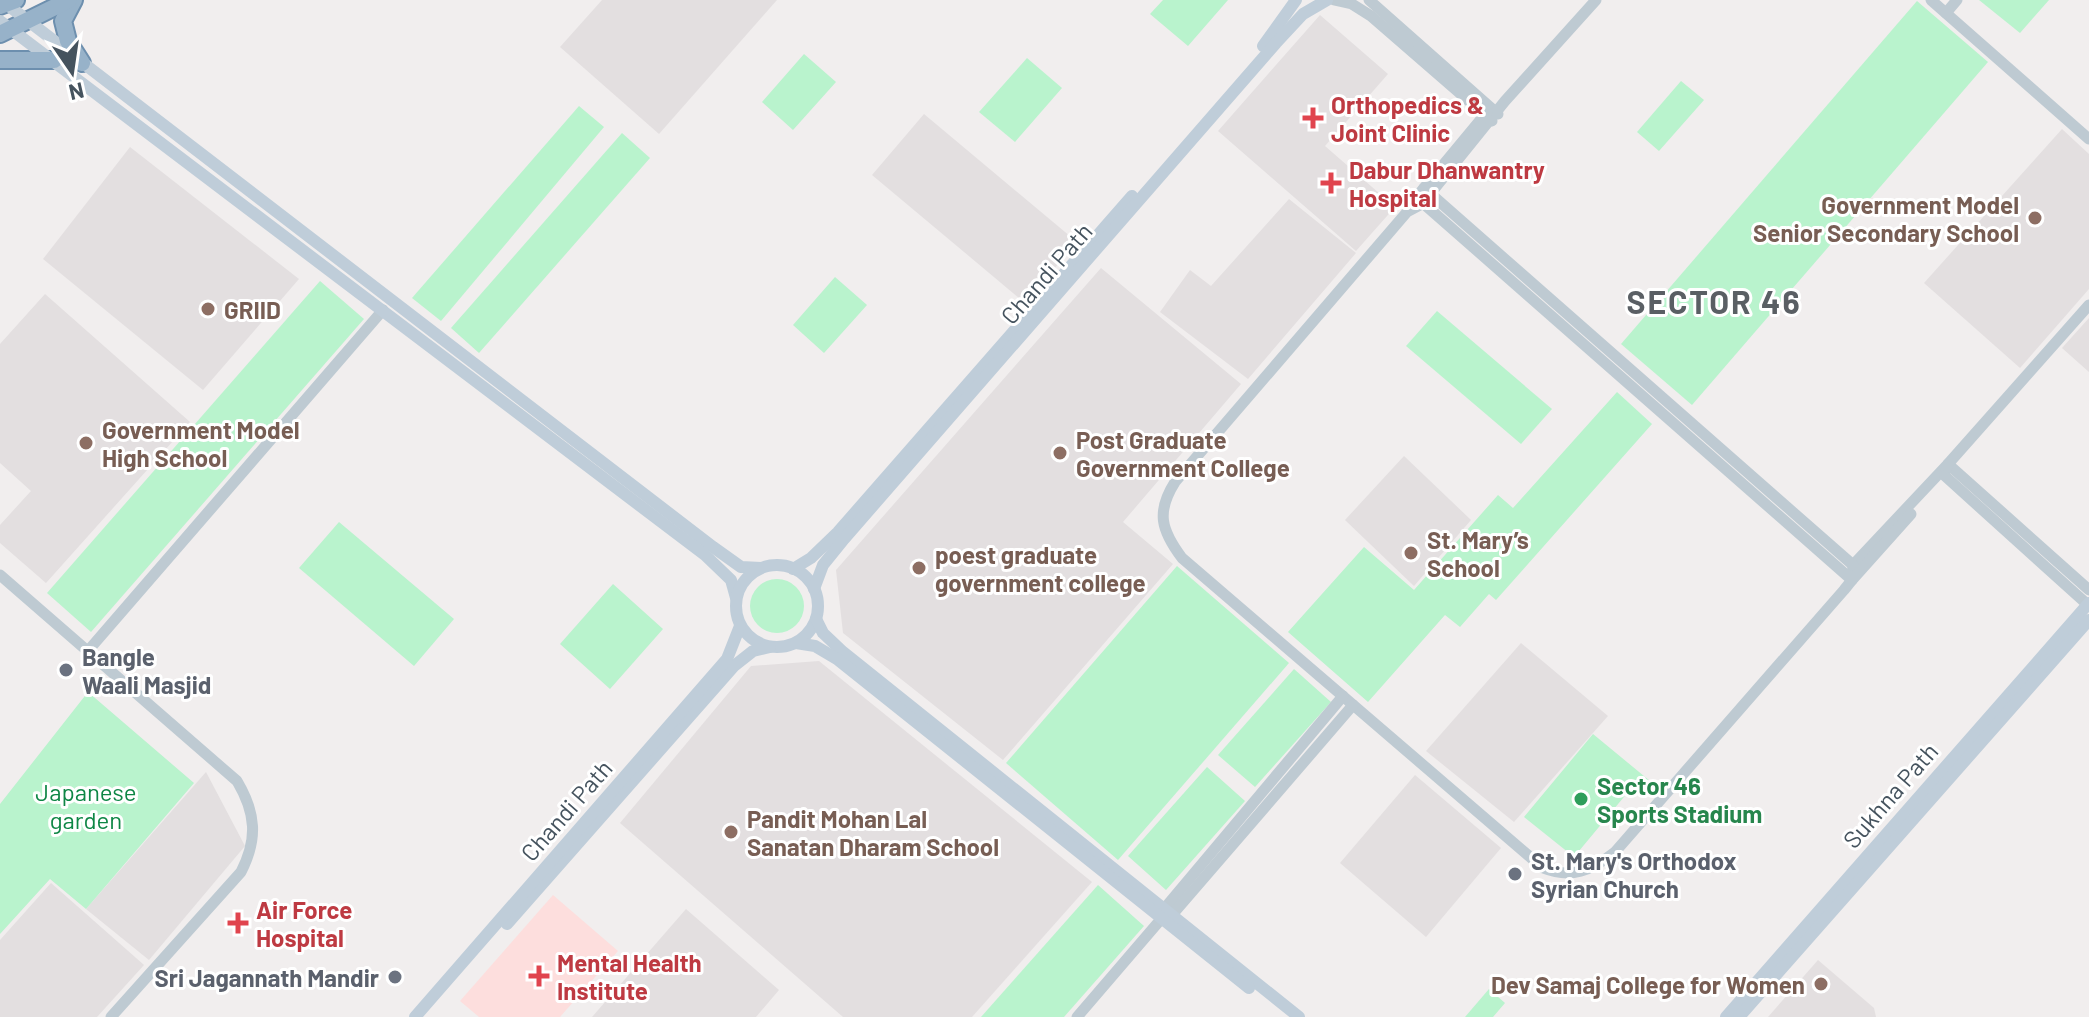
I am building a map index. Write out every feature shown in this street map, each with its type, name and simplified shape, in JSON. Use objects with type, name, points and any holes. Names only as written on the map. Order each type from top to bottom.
[{"type":"highway","points":[[4,28],[29,23],[71,0]]},
{"type":"highway","points":[[71,0],[63,21],[68,41],[82,63]]},
{"type":"highway","points":[[0,60],[54,60]]},
{"type":"main road","name":"Chandi Path","points":[[793,569],[811,558],[838,532],[1269,39],[1296,0]]},
{"type":"main road","name":"Chandi Path","points":[[814,589],[823,565],[906,467],[1276,43],[1303,14],[1327,0]]},
{"type":"main road","points":[[6,2],[29,23],[713,547],[741,567],[777,565],[793,569],[814,589],[818,603],[816,619],[808,633],[796,643]]},
{"type":"main road","points":[[4,28],[54,60],[705,555],[731,580],[740,626],[750,637],[770,647],[796,643],[815,646],[837,659],[1299,1017]]},
{"type":"main road","points":[[736,598],[745,580],[761,568]]},
{"type":"main road","name":"Sukhna Path","points":[[1726,1017],[2089,605]]},
{"type":"main road","points":[[816,619],[823,633],[843,652],[1166,914],[1286,1017]]},
{"type":"main road","name":"Sukhna Path","points":[[1739,1017],[2089,620]]},
{"type":"main road","name":"Chandi Path","points":[[415,1017],[727,659],[740,626]]},
{"type":"main road","name":"Chandi Path","points":[[426,1017],[734,666],[753,651],[770,647]]},
{"type":"street","points":[[1334,0],[1352,4],[1371,16],[1492,114]]},
{"type":"street","points":[[1369,0],[1492,114]]},
{"type":"street","points":[[1596,0],[1492,114],[1175,482],[1163,504],[1163,521],[1170,542],[1182,558],[1543,868],[1560,875],[1579,873],[1596,867],[1615,852],[1945,476],[1948,464]]},
{"type":"street","points":[[1931,0],[2089,139]]},
{"type":"street","points":[[1946,13],[1957,0]]},
{"type":"street","points":[[1421,198],[1853,565]]},
{"type":"street","points":[[1421,198],[1852,580]]},
{"type":"street","points":[[1852,580],[1853,565],[1948,464],[2089,305]]},
{"type":"street","points":[[87,652],[383,310]]},
{"type":"street","points":[[1948,464],[2089,590]]},
{"type":"street","points":[[1945,476],[2089,605]]},
{"type":"street","points":[[0,575],[237,781],[247,797],[255,833],[252,851],[241,872],[111,1017]]},
{"type":"street","points":[[1077,1017],[1348,701]]},
{"type":"shaded area","points":[[602,0],[777,0],[659,134],[560,47]]},
{"type":"shaded area","points":[[1320,15],[1388,74],[1325,146],[1395,207],[1356,251],[1218,131]]},
{"type":"shaded area","points":[[924,114],[1077,242],[1025,303],[872,175]]},
{"type":"shaded area","name":"Government Model Senior Secondary School","points":[[2062,129],[2089,154],[2089,289],[2020,368],[1924,283]]},
{"type":"shaded area","points":[[130,147],[299,279],[203,390],[43,259]]},
{"type":"shaded area","points":[[1289,199],[1356,253],[1248,379],[1160,312],[1190,270],[1211,286]]},
{"type":"shaded area","name":"Post Graduate Government College","points":[[1101,268],[1241,384],[1123,522],[1173,564],[1003,760],[843,633],[836,570]]},
{"type":"shaded area","name":"Government Model High School","points":[[45,294],[190,422],[46,583],[0,543],[0,525],[31,491],[0,463],[0,344]]},
{"type":"shaded area","points":[[2089,318],[2089,372],[2062,348]]},
{"type":"shaded area","name":"St. Mary’s School","points":[[1404,456],[1471,520],[1414,586],[1345,520]]},
{"type":"shaded area","points":[[1521,643],[1608,716],[1514,822],[1426,751]]},
{"type":"shaded area","points":[[819,661],[1092,882],[972,1017],[843,1017],[620,823],[751,666]]},
{"type":"shaded area","points":[[206,772],[245,846],[149,960],[86,909]]},
{"type":"shaded area","points":[[1415,775],[1501,848],[1426,937],[1340,863]]},
{"type":"shaded area","points":[[51,883],[144,965],[97,1017],[0,1017],[0,940]]},
{"type":"shaded area","name":"Mental Health Institute","points":[[553,895],[618,951],[560,1017],[479,1017],[460,1001]]},
{"type":"shaded area","points":[[686,909],[779,990],[756,1017],[592,1017]]},
{"type":"shaded area","name":"Dev Samaj College for Women","points":[[1818,960],[1874,1008],[1876,1017],[1768,1017]]},
{"type":"green space","points":[[1163,0],[1228,0],[1188,46],[1150,14]]},
{"type":"green space","points":[[1979,0],[2049,0],[2020,33]]},
{"type":"green space","points":[[1917,1],[1988,62],[1692,405],[1621,344]]},
{"type":"green space","points":[[804,54],[836,82],[793,130],[762,102]]},
{"type":"green space","points":[[1027,58],[1062,88],[1015,142],[979,112]]},
{"type":"green space","points":[[1681,81],[1704,100],[1659,151],[1637,132]]},
{"type":"green space","points":[[579,106],[604,127],[441,321],[412,298]]},
{"type":"green space","points":[[622,133],[650,158],[479,353],[451,328]]},
{"type":"green space","points":[[835,277],[867,305],[824,353],[793,325]]},
{"type":"green space","points":[[320,281],[364,319],[91,632],[47,593]]},
{"type":"green space","points":[[1437,311],[1552,409],[1521,444],[1406,346]]},
{"type":"green space","points":[[1617,392],[1652,424],[1496,600],[1489,594],[1460,627],[1445,615],[1368,702],[1288,632],[1364,547],[1414,590],[1498,495],[1513,508]]},
{"type":"green space","points":[[339,522],[454,619],[414,666],[299,568]]},
{"type":"green space","points":[[1177,566],[1289,663],[1118,860],[1006,763]]},
{"type":"green space","points":[[777,579],[796,587],[804,606],[796,625],[777,633],[758,625],[750,606],[758,587]]},
{"type":"green space","points":[[613,584],[663,629],[610,689],[560,644]]},
{"type":"green space","points":[[1294,669],[1331,702],[1255,787],[1218,755]]},
{"type":"green space","name":"Japanese garden","points":[[88,692],[194,783],[86,909],[50,879],[0,934],[0,804]]},
{"type":"green space","name":"Sector 46 Sports Stadium","points":[[1593,734],[1650,781],[1638,780],[1574,857],[1524,817]]},
{"type":"green space","points":[[1207,767],[1245,801],[1166,890],[1128,856]]},
{"type":"green space","points":[[1098,885],[1144,926],[1064,1017],[981,1017]]},
{"type":"green space","points":[[1489,989],[1505,1003],[1493,1017],[1465,1017]]},
{"type":"place","name":"Orthopedics & Joint Clinic","points":[[1313,118]]},
{"type":"place","name":"Dabur Dhanwantry Hospital","points":[[1331,183]]},
{"type":"place","name":"Government Model Senior Secondary School","points":[[2035,218]]},
{"type":"place","name":"GRIID","points":[[208,309]]},
{"type":"place","name":"Government Model High School","points":[[86,443]]},
{"type":"place","name":"Post Graduate Government College","points":[[1060,453]]},
{"type":"place","name":"St. Mary’s School","points":[[1411,553]]},
{"type":"place","name":"poest graduate government college","points":[[919,568]]},
{"type":"place","name":"Bangle Waali Masjid","points":[[66,670]]},
{"type":"place","name":"Sector 46 Sports Stadium","points":[[1581,799]]},
{"type":"place","name":"Pandit Mohan Lal Sanatan Dharam School","points":[[731,832]]},
{"type":"place","name":"St. Mary's Orthodox Syrian Church","points":[[1515,874]]},
{"type":"place","name":"Air Force Hospital","points":[[238,923]]},
{"type":"place","name":"Mental Health Institute","points":[[539,976]]},
{"type":"place","name":"Sri Jagannath Mandir","points":[[395,977]]},
{"type":"place","name":"Dev Samaj College for Women","points":[[1821,984]]},
{"type":"district","name":"SECTOR 46","points":[[1714,301]]}]
